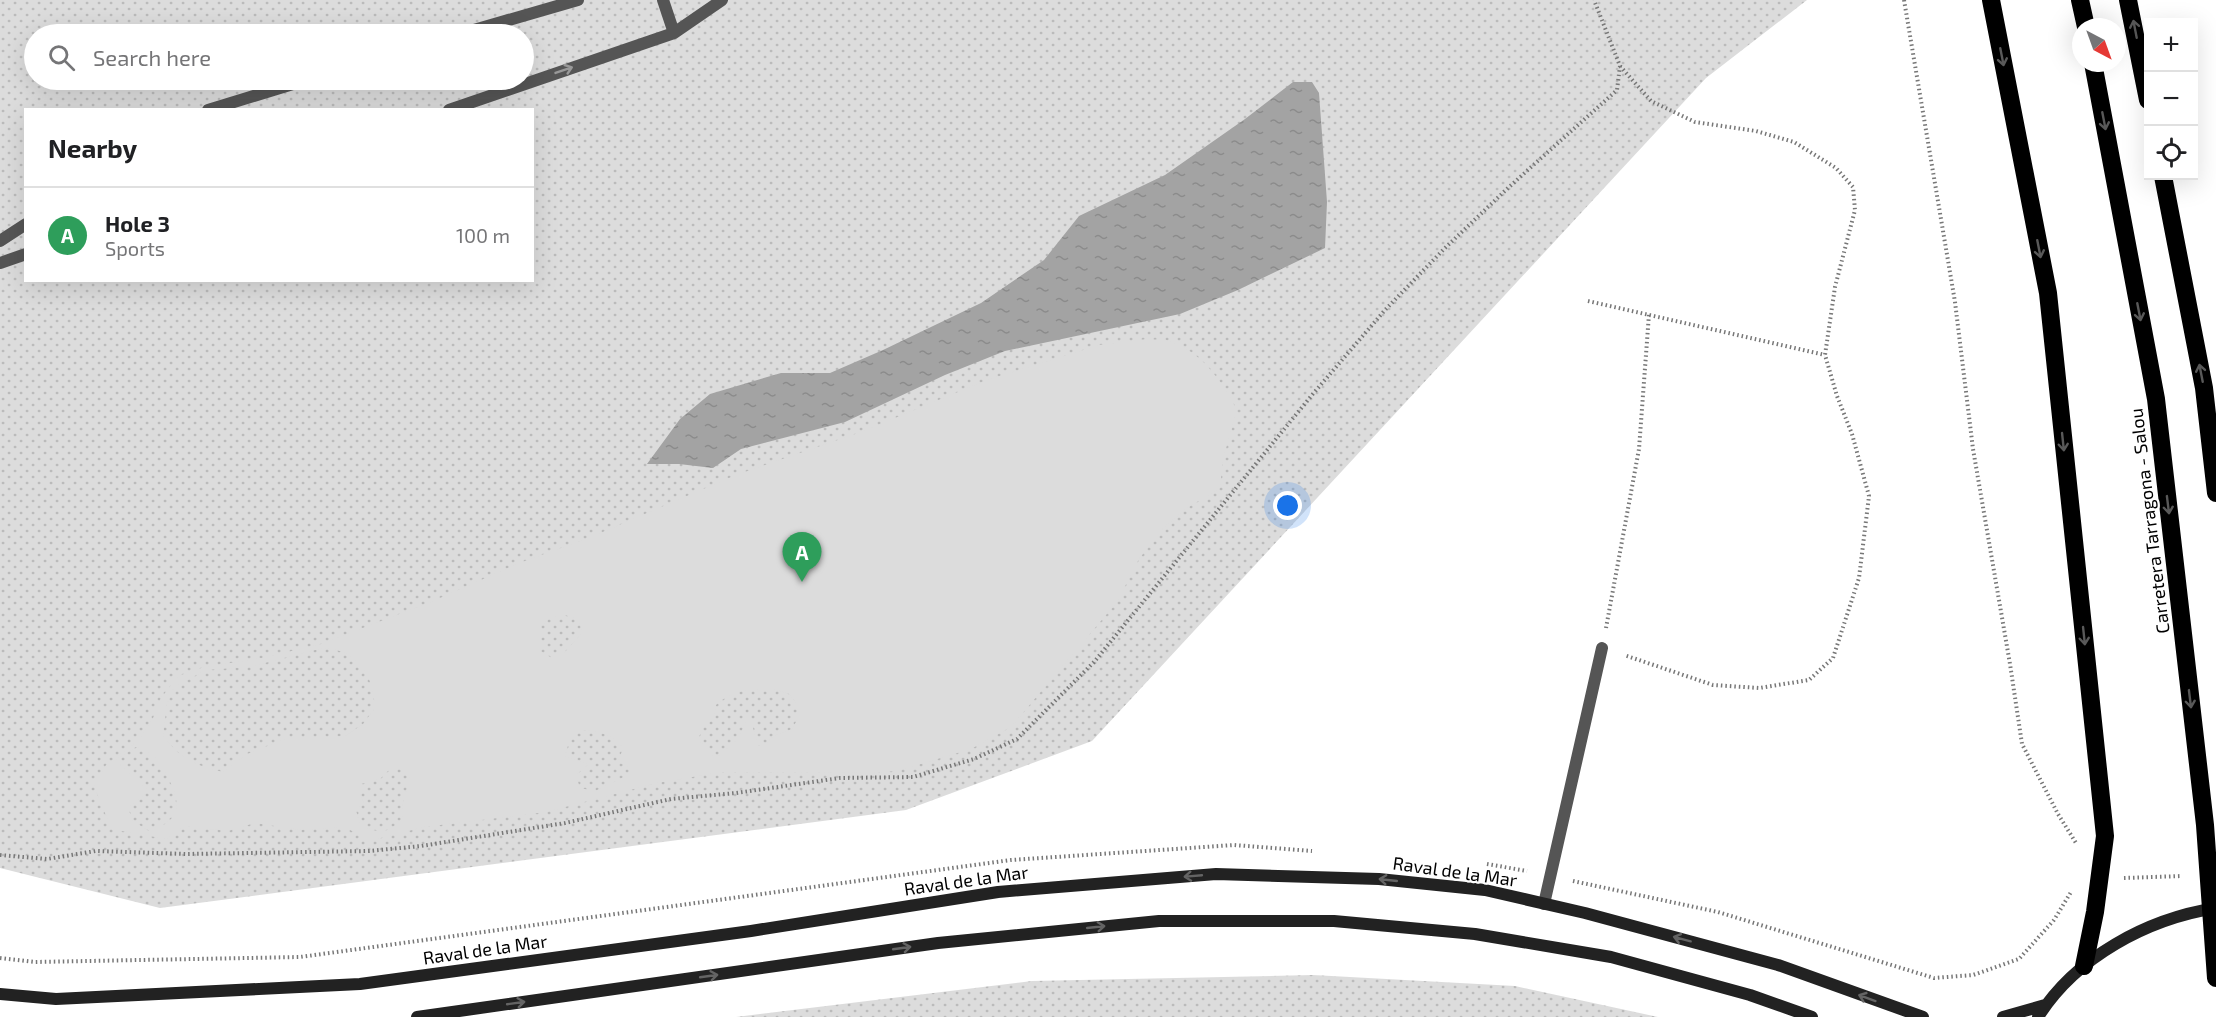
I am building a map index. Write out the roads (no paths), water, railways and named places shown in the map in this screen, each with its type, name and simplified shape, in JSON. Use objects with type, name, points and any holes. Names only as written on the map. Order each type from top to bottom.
[{"type":"highway","points":[[1991,0],[2048,293],[2105,836],[2100,879],[2084,966]]},
{"type":"highway","points":[[2080,0],[2084,18]]},
{"type":"highway","points":[[2128,0],[2144,80]]},
{"type":"highway","name":"Carretera Tarragona - Salou","points":[[2095,72],[2156,399],[2205,825],[2216,978]]},
{"type":"highway","points":[[2164,180],[2204,388],[2216,493]]},
{"type":"street","name":"Raval de la Mar","points":[[0,994],[56,999],[360,984],[751,931],[998,892],[1216,874],[1379,879],[1485,890],[1778,966],[1923,1017]]},
{"type":"street","points":[[2038,1017],[2045,1005],[2084,966],[2112,946],[2175,916],[2216,908]]},
{"type":"street","points":[[417,1017],[938,943],[1159,921],[1334,921],[1475,934],[1611,957],[1750,995],[1812,1017]]},
{"type":"street","points":[[2003,1017],[2045,1005]]},
{"type":"lane","points":[[495,24],[578,0]]},
{"type":"lane","points":[[663,0],[674,33]]},
{"type":"lane","points":[[534,81],[674,33],[722,0]]},
{"type":"lane","points":[[215,108],[273,90]]},
{"type":"lane","points":[[455,108],[507,90]]},
{"type":"lane","points":[[0,241],[24,226]]},
{"type":"lane","points":[[0,263],[24,255]]},
{"type":"lane","points":[[1544,904],[1602,648]]},
{"type":"water","points":[[1293,82],[1312,82],[1319,93],[1327,202],[1325,248],[1238,290],[1180,314],[1005,351],[945,375],[845,422],[741,449],[713,468],[679,464],[647,464],[680,419],[710,394],[781,373],[830,373],[981,303],[1044,260],[1079,216],[1165,175]]},
{"type":"place","name":"Hole 3","points":[[802,582]]}]
